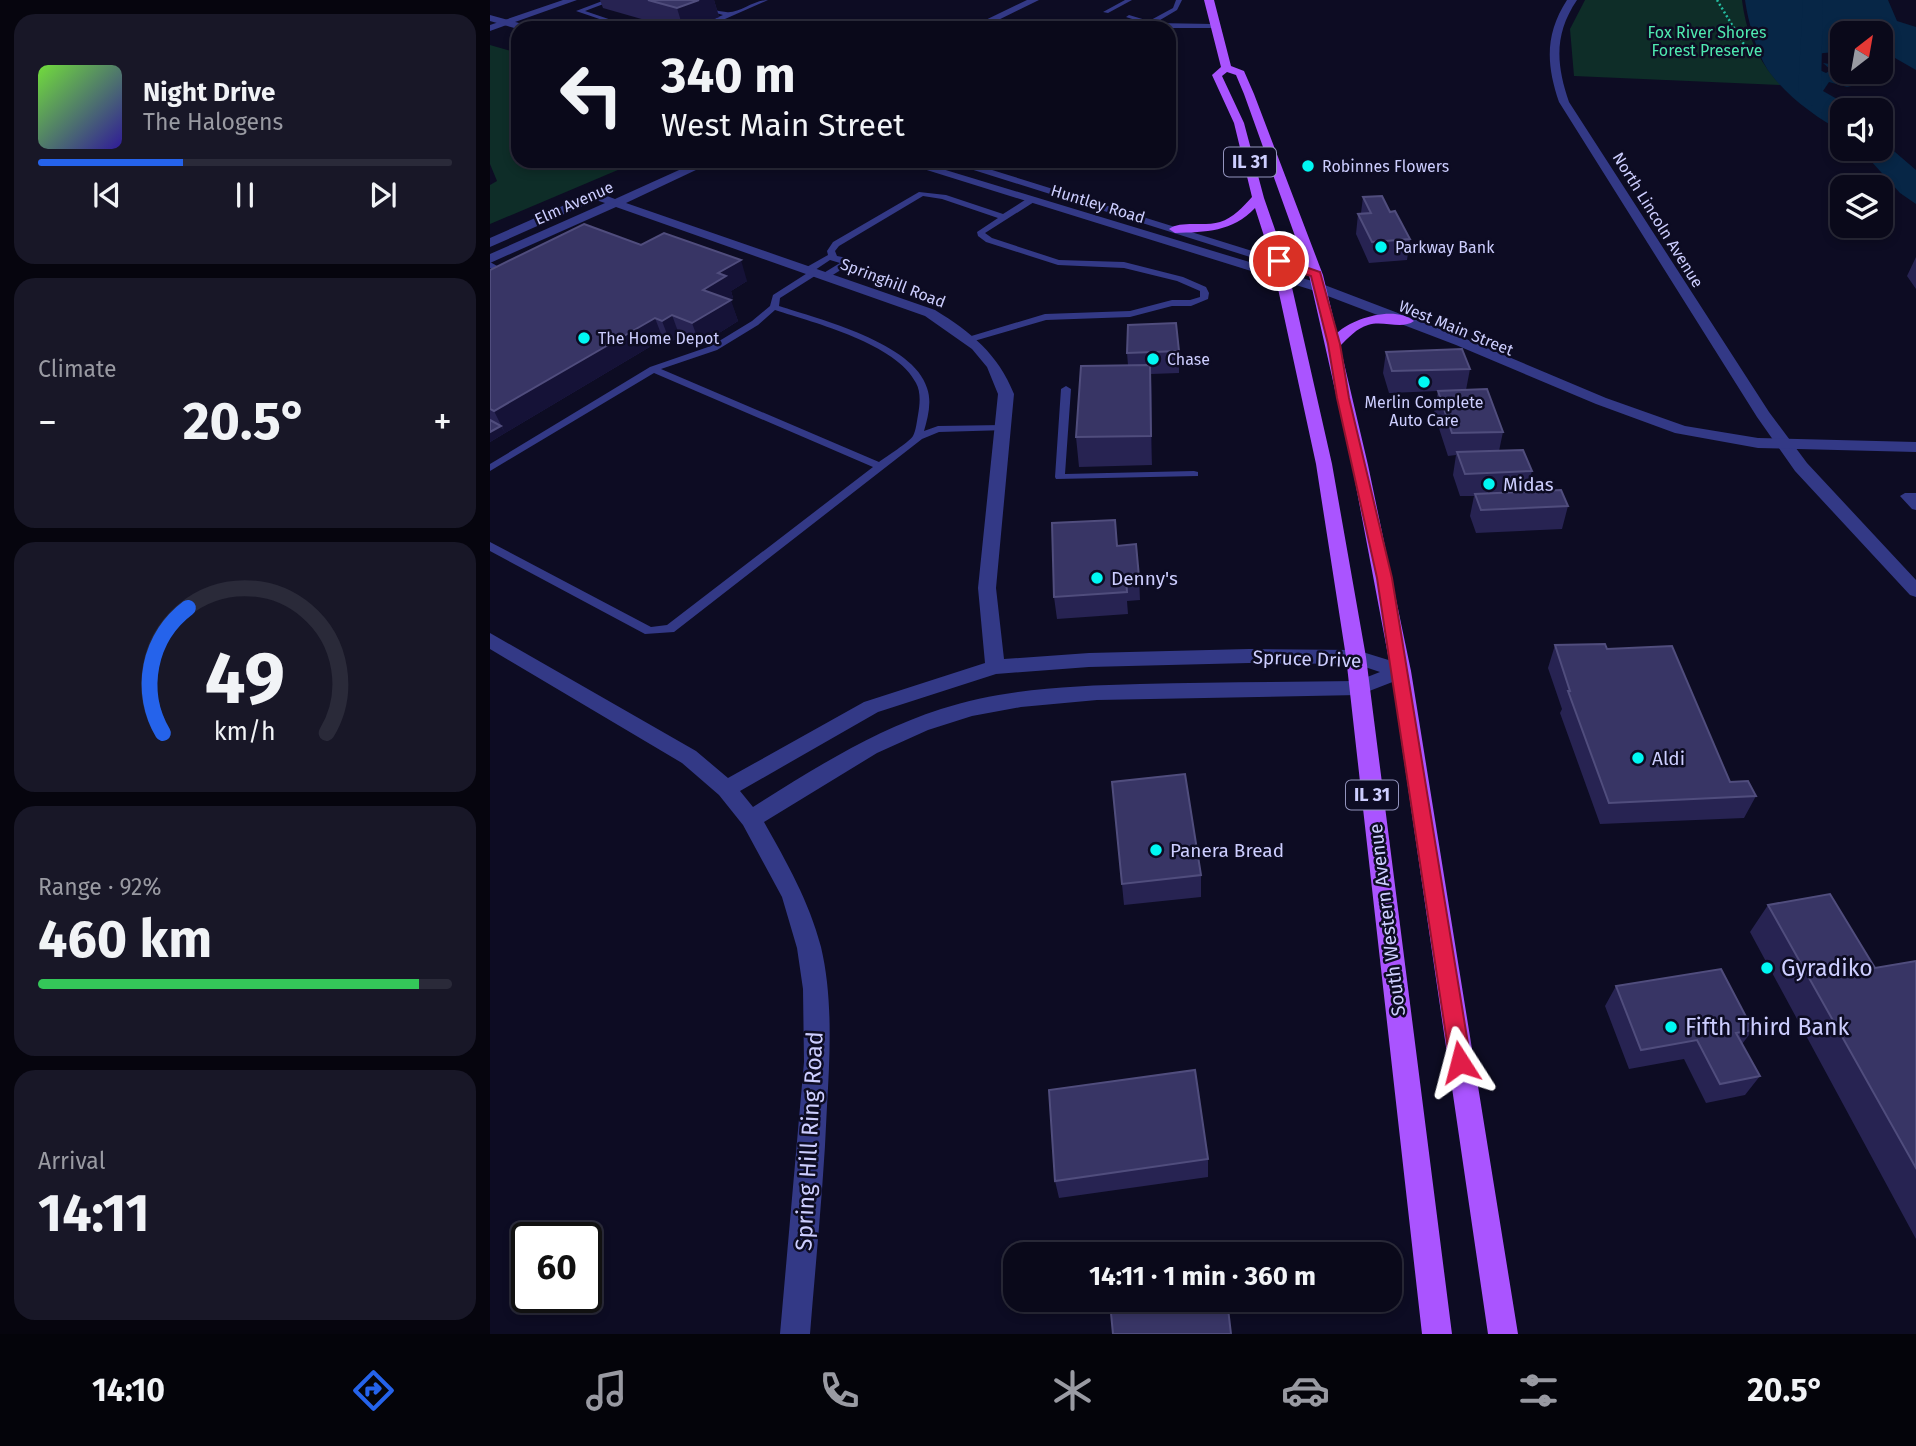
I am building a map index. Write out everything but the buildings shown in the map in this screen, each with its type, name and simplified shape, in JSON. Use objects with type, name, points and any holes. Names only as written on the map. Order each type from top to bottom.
[{"type":"main road","name":"IL 31","points":[[1209,0],[1213,26],[1226,68],[1217,75],[1240,123],[1258,198],[1281,269]]},
{"type":"main road","points":[[1226,68],[1240,74],[1249,94],[1317,281],[1334,344],[1401,671],[1503,1334]]},
{"type":"main road","points":[[1175,229],[1216,228],[1239,219],[1258,198]]},
{"type":"main road","name":"South Western Avenue","points":[[1281,269],[1322,453],[1356,657],[1437,1334]]},
{"type":"main road","points":[[1334,344],[1351,326],[1372,318],[1407,321]]},
{"type":"street","points":[[513,21],[572,0]]},
{"type":"street","points":[[989,21],[1034,0]]},
{"type":"street","name":"North Lincoln Avenue","points":[[1572,0],[1559,22],[1555,36],[1559,89],[1564,102],[1658,253],[1784,444],[1829,498],[1916,591]]},
{"type":"street","points":[[490,18],[511,24]]},
{"type":"street","points":[[490,29],[511,22]]},
{"type":"street","points":[[490,29],[509,37]]},
{"type":"street","points":[[642,176],[661,168]]},
{"type":"street","name":"Elm Avenue","points":[[490,259],[693,168]]},
{"type":"street","name":"Huntley Road","points":[[927,168],[1031,200],[1281,269]]},
{"type":"street","name":"Huntley Road","points":[[974,168],[1175,229],[1281,269]]},
{"type":"street","name":"Elm Avenue","points":[[490,243],[619,186]]},
{"type":"street","name":"Springhill Road","points":[[596,196],[930,313],[971,339],[987,355],[999,373],[1006,394],[987,588],[995,667]]},
{"type":"street","name":"West Main Street","points":[[1281,269],[1372,294],[1534,360],[1609,394],[1626,408]]},
{"type":"street","name":"West Main Street","points":[[1317,281],[1601,401],[1691,433],[1744,442],[1916,447]]},
{"type":"street","name":"Spring Hill Ring Road","points":[[490,640],[689,757],[726,789],[751,819],[793,895],[809,948],[815,989],[817,1092],[795,1334]]},
{"type":"street","name":"Spruce Drive","points":[[726,789],[871,707],[995,667],[1089,660],[1249,656],[1356,657],[1401,671]]},
{"type":"street","name":"Spruce Drive","points":[[751,819],[830,769],[898,734],[947,715],[997,702],[1073,693],[1359,688],[1401,671]]},
{"type":"lane","points":[[610,21],[579,11],[611,0]]},
{"type":"lane","points":[[674,0],[729,15]]},
{"type":"lane","points":[[715,21],[765,0]]},
{"type":"lane","points":[[1106,12],[1129,0]]},
{"type":"lane","points":[[1153,21],[1175,9],[1179,0]]},
{"type":"lane","points":[[1129,17],[1147,21]]},
{"type":"lane","points":[[720,19],[727,21]]},
{"type":"lane","points":[[1176,26],[1213,26]]},
{"type":"lane","points":[[833,257],[831,251],[836,244],[922,194],[943,197],[1004,217]]},
{"type":"lane","points":[[971,339],[1045,317],[1130,314],[1172,303],[1191,303],[1204,299],[1206,293],[1203,289],[1180,279],[1124,265],[1058,262],[989,240],[981,234],[1031,200]]},
{"type":"lane","points":[[490,468],[653,369],[715,348],[755,323],[774,307],[776,297],[816,273],[845,262],[842,258],[833,257],[816,273]]},
{"type":"lane","points":[[490,265],[503,271],[500,282],[490,288]]},
{"type":"lane","points":[[774,307],[878,345],[897,355],[911,367],[922,385],[925,404],[918,437]]},
{"type":"lane","points":[[653,369],[880,466]]},
{"type":"lane","points":[[1066,389],[1060,477],[1194,474]]},
{"type":"lane","points":[[490,546],[649,631],[670,629],[918,437],[938,429],[1003,428]]},
{"type":"lane","points":[[1916,496],[1905,496],[1916,507]]},
{"type":"path","points":[[1717,0],[1743,46],[1755,54]]},
{"type":"green space","name":"Fox River Shores Forest Preserve","points":[[1585,0],[1742,0],[1754,46],[1781,85],[1574,76],[1570,29]]},
{"type":"green space","points":[[490,45],[511,51],[511,168],[622,168],[490,224],[490,185],[497,181],[490,164]]},
{"type":"water","points":[[1745,0],[1888,0],[1897,21],[1916,27],[1916,70],[1894,57],[1894,21],[1830,21],[1830,53],[1817,54],[1817,59],[1807,58],[1809,65],[1826,73],[1830,71],[1830,82],[1823,91],[1835,98],[1830,98],[1827,102],[1830,105],[1830,124],[1785,90],[1770,73],[1761,57]]},
{"type":"water","points":[[1836,84],[1856,85],[1847,87]]},
{"type":"water","points":[[1893,150],[1916,170],[1916,204],[1893,185],[1893,175],[1884,175],[1871,161],[1893,161]]},
{"type":"waterway","points":[[1813,0],[1809,93],[1830,110]]},
{"type":"place","name":"Robinnes Flowers","points":[[1308,166]]},
{"type":"place","name":"Parkway Bank","points":[[1381,247]]},
{"type":"place","name":"The Home Depot","points":[[584,338]]},
{"type":"place","name":"Chase","points":[[1153,359]]},
{"type":"place","name":"Merlin Complete Auto Care","points":[[1424,382]]},
{"type":"place","name":"Midas","points":[[1489,484]]},
{"type":"place","name":"Denny's","points":[[1097,578]]},
{"type":"place","name":"Aldi","points":[[1638,758]]},
{"type":"place","name":"Panera Bread","points":[[1156,850]]},
{"type":"place","name":"Gyradiko","points":[[1767,968]]},
{"type":"place","name":"Fifth Third Bank","points":[[1671,1027]]},
{"type":"route","points":[[1279,261],[1316,275],[1317,288],[1334,344],[1401,671],[1460,1062]]}]
